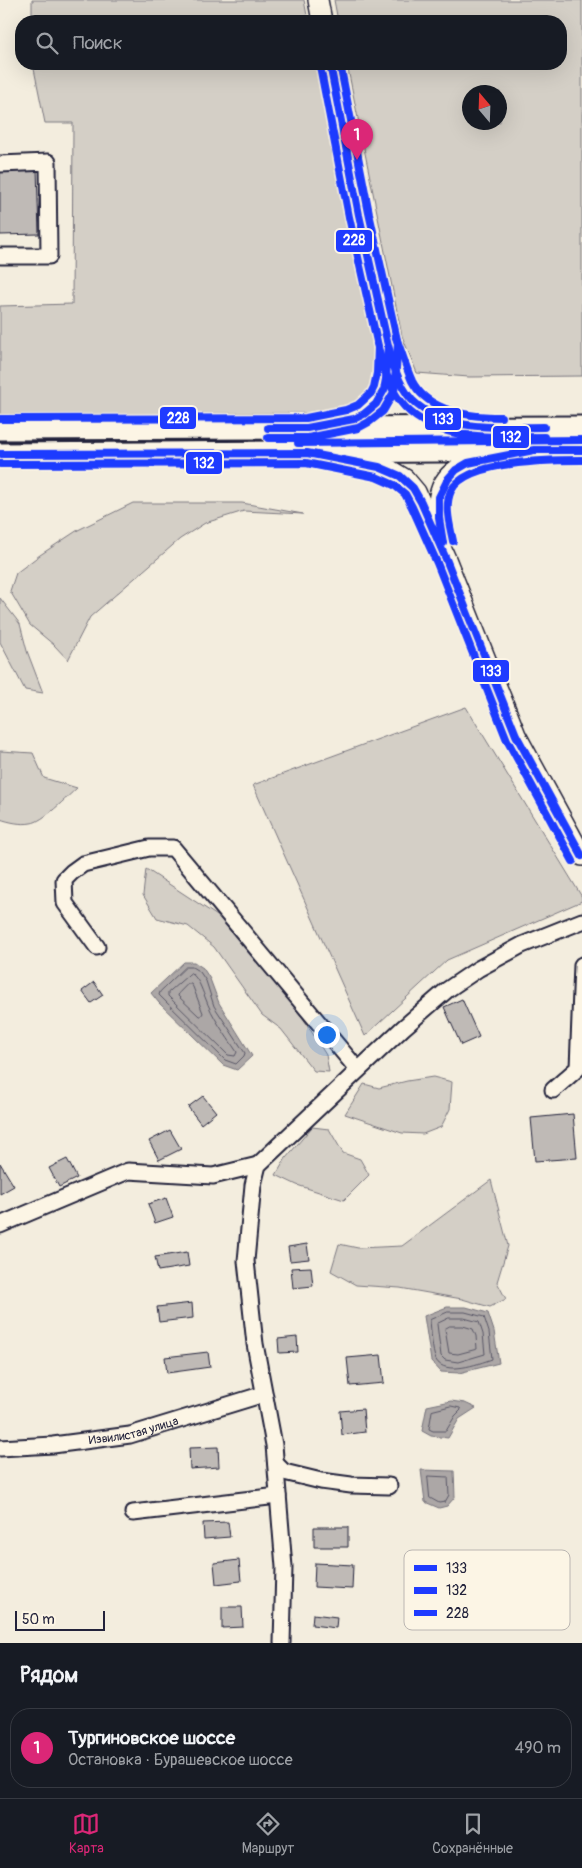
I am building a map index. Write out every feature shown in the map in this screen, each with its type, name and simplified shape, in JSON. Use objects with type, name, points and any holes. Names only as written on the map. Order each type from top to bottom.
[{"type":"highway","points":[[0,429],[582,427]]},
{"type":"highway","points":[[0,454],[582,450]]},
{"type":"main road","points":[[318,0],[321,15]]},
{"type":"main road","points":[[331,70],[359,215],[388,345],[404,387],[419,406],[440,418],[484,428]]},
{"type":"main road","points":[[307,428],[354,419],[372,408],[379,399],[386,384],[388,345]]},
{"type":"main road","points":[[446,559],[437,510],[440,493],[448,478],[468,463],[534,450]]},
{"type":"main road","points":[[307,452],[380,467],[400,476],[416,492],[446,559],[516,735],[582,856]]},
{"type":"street","points":[[0,164],[48,162],[49,256],[0,256]]},
{"type":"street","points":[[97,947],[65,903],[64,880],[83,864],[148,848],[173,848],[358,1070]]},
{"type":"street","points":[[0,1225],[128,1171],[213,1176],[258,1165],[432,1003],[478,969],[522,945],[582,921]]},
{"type":"street","points":[[553,1090],[578,1068],[582,965]]},
{"type":"street","points":[[258,1165],[253,1185],[246,1261],[255,1344],[276,1464],[284,1567],[282,1643]]},
{"type":"street","name":"Извилистая улица","points":[[0,1448],[130,1435],[264,1394]]},
{"type":"street","points":[[276,1464],[284,1472],[312,1479],[351,1485],[389,1486]]},
{"type":"street","points":[[133,1513],[278,1496]]},
{"type":"shaded area","points":[[32,0],[304,0],[307,15],[32,15]]},
{"type":"shaded area","points":[[334,0],[582,0],[582,376],[469,377],[417,373],[402,336],[348,70],[567,70],[567,15],[337,15]]},
{"type":"shaded area","points":[[34,70],[318,70],[374,333],[379,370],[372,397],[349,411],[320,413],[0,414],[0,306],[72,304],[73,123],[45,123]]},
{"type":"shaded area","points":[[133,503],[242,503],[303,514],[244,511],[205,523],[180,539],[90,617],[68,660],[54,645],[30,625],[10,591],[16,573],[78,530]]},
{"type":"shaded area","points":[[0,598],[20,624],[27,651],[43,693],[25,690],[0,642]]},
{"type":"shaded area","points":[[466,707],[582,897],[582,901],[447,960],[365,1036],[253,785]]},
{"type":"shaded area","points":[[0,751],[33,753],[44,778],[77,788],[36,822],[27,824],[0,819]]},
{"type":"shaded area","points":[[146,869],[225,921],[303,1018],[326,1055],[329,1072],[314,1071],[281,1029],[262,1015],[214,947],[188,926],[157,918],[143,895]]},
{"type":"shaded area","points":[[433,1077],[452,1082],[450,1109],[441,1127],[423,1134],[402,1133],[345,1114],[364,1084],[379,1088]]},
{"type":"shaded area","points":[[312,1127],[329,1129],[343,1153],[360,1159],[369,1175],[344,1200],[297,1185],[276,1175],[286,1158]]},
{"type":"shaded area","points":[[491,1180],[508,1246],[497,1282],[506,1299],[490,1307],[462,1299],[400,1288],[356,1285],[331,1271],[339,1244],[358,1248],[402,1246]]},
{"type":"water","points":[[184,962],[194,962],[203,968],[210,979],[219,1003],[252,1056],[237,1070],[223,1065],[151,993]]},
{"type":"water","points":[[447,1307],[466,1307],[488,1313],[494,1331],[499,1363],[459,1373],[441,1372],[431,1361],[424,1316]]},
{"type":"water","points":[[451,1401],[465,1403],[476,1408],[459,1419],[448,1438],[431,1436],[422,1431],[427,1406]]},
{"type":"water","points":[[421,1470],[454,1471],[455,1497],[447,1506],[439,1508],[425,1502]]},
{"type":"building","points":[[37,169],[39,234],[0,235],[0,170]]},
{"type":"building","points":[[94,982],[103,995],[91,1003],[82,991]]},
{"type":"building","points":[[462,999],[479,1037],[461,1045],[444,1007]]},
{"type":"building","points":[[203,1096],[216,1112],[201,1124],[188,1107]]},
{"type":"building","points":[[573,1114],[577,1158],[535,1161],[531,1118]]},
{"type":"building","points":[[170,1130],[181,1149],[159,1160],[149,1141]]},
{"type":"building","points":[[67,1159],[77,1178],[59,1187],[49,1168]]},
{"type":"building","points":[[0,1163],[14,1186],[0,1194]]},
{"type":"building","points":[[166,1198],[173,1217],[155,1223],[148,1204]]},
{"type":"building","points":[[307,1244],[309,1259],[290,1261],[288,1247]]},
{"type":"building","points":[[187,1252],[189,1266],[158,1271],[155,1257]]},
{"type":"building","points":[[311,1267],[313,1286],[293,1288],[291,1268]]},
{"type":"building","points":[[192,1303],[193,1318],[159,1322],[157,1307]]},
{"type":"building","points":[[297,1337],[298,1352],[279,1353],[278,1339]]},
{"type":"building","points":[[208,1352],[210,1367],[167,1373],[165,1357]]},
{"type":"building","points":[[381,1355],[384,1383],[350,1386],[347,1358]]},
{"type":"building","points":[[363,1409],[365,1432],[342,1435],[340,1411]]},
{"type":"building","points":[[218,1447],[219,1467],[190,1469],[189,1448]]},
{"type":"building","points":[[228,1522],[230,1537],[204,1539],[203,1523]]},
{"type":"building","points":[[314,1527],[348,1527],[348,1547],[314,1547]]},
{"type":"building","points":[[239,1560],[241,1581],[216,1584],[214,1563]]},
{"type":"building","points":[[315,1563],[353,1565],[352,1589],[314,1587]]},
{"type":"building","points":[[222,1607],[242,1607],[243,1627],[222,1628]]},
{"type":"building","points":[[313,1614],[337,1617],[336,1628],[312,1625]]},
{"type":"transit line","name":"228","points":[[0,419],[306,418],[346,410],[358,405],[371,393],[377,373],[378,346],[349,217],[321,70]]},
{"type":"transit line","name":"133","points":[[268,428],[307,428],[354,419],[364,414],[376,404],[384,390],[386,379],[388,345],[359,215],[331,70]]},
{"type":"transit line","name":"132","points":[[268,438],[308,438],[358,428],[383,411],[394,392],[398,344],[369,213],[341,70]]},
{"type":"transit line","name":"228","points":[[396,338],[412,381],[428,400],[451,411],[463,414],[501,417]]},
{"type":"transit line","name":"133","points":[[387,341],[399,380],[412,400],[425,411],[457,423],[475,426],[544,427]]},
{"type":"transit line","name":"132","points":[[377,344],[387,377],[395,393],[405,407],[419,419],[435,427],[470,436],[544,437]]},
{"type":"transit line","name":"228","points":[[298,443],[582,440]]},
{"type":"transit line","name":"133","points":[[443,543],[439,518],[439,497],[448,479],[456,470],[468,463],[534,450],[582,450]]},
{"type":"transit line","name":"133","points":[[0,454],[307,453],[379,467],[400,476],[413,488],[421,502],[446,559],[516,735],[582,856]]},
{"type":"transit line","name":"132","points":[[453,541],[448,516],[448,503],[451,491],[460,481],[473,473],[511,464],[551,460],[582,460]]},
{"type":"transit line","name":"132","points":[[0,464],[306,463],[376,477],[394,485],[405,494],[437,563],[507,740],[573,861]]},
{"type":"place","name":"Тургиновское шоссе","points":[[357,160]]}]
